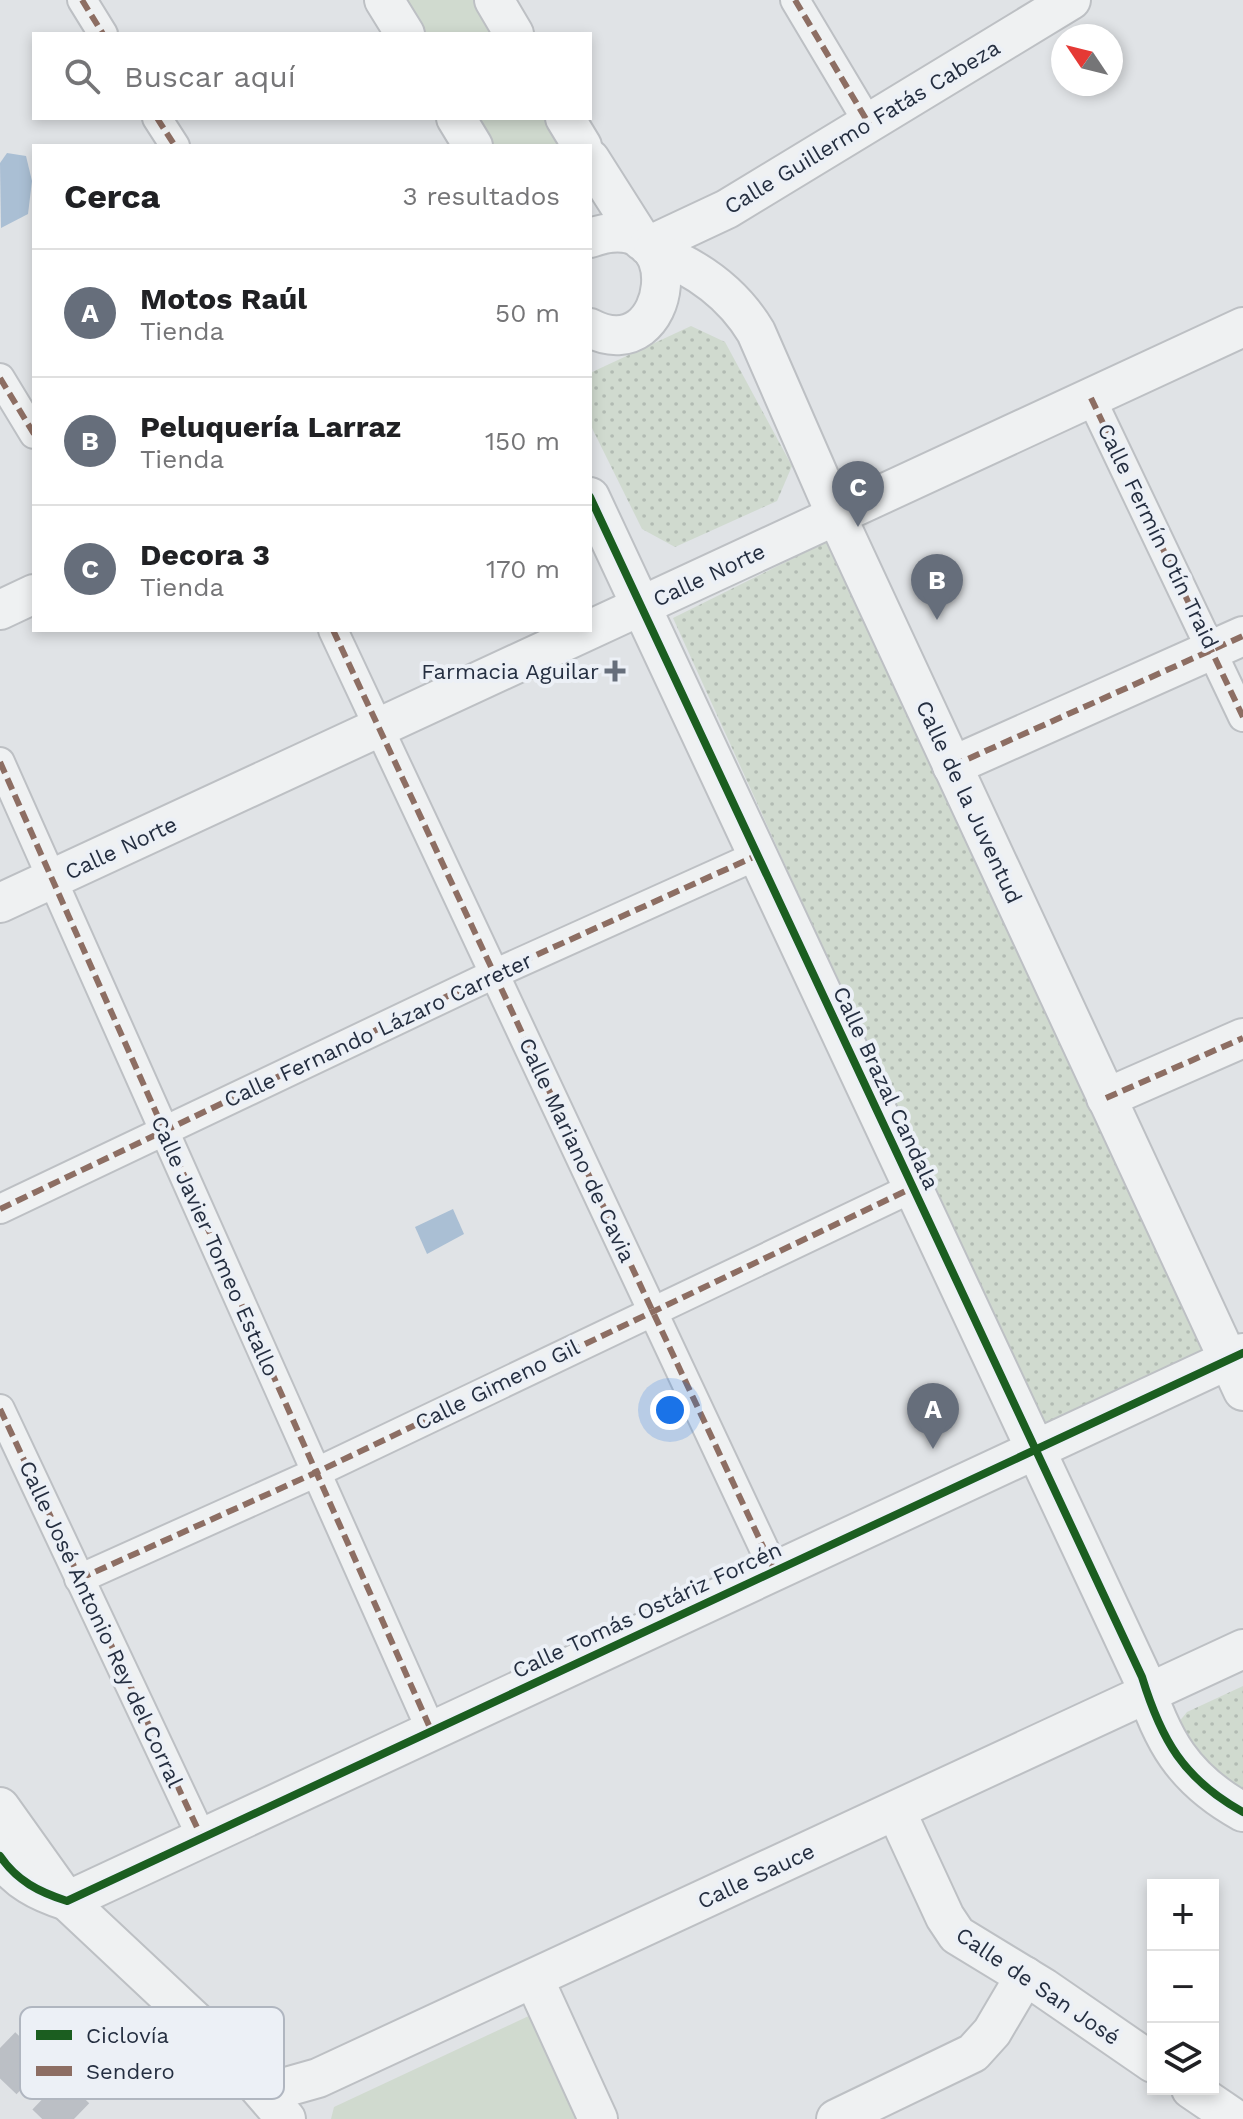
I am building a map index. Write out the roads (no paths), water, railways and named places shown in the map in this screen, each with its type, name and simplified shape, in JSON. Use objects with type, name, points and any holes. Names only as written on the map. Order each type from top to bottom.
[{"type":"street","points":[[82,0],[102,32]]},
{"type":"street","points":[[384,0],[404,32]]},
{"type":"street","points":[[494,0],[513,32]]},
{"type":"street","points":[[795,0],[869,124]]},
{"type":"street","name":"Calle Guillermo Fatás Cabeza","points":[[648,246],[727,209],[1071,0]]},
{"type":"street","points":[[158,120],[174,144]]},
{"type":"street","points":[[457,120],[472,144]]},
{"type":"street","points":[[566,120],[581,144]]},
{"type":"street","points":[[592,162],[648,246],[663,275],[660,301],[645,322],[621,333],[592,328]]},
{"type":"street","name":"Calle de la Juventud","points":[[592,238],[616,232],[694,270],[744,312],[756,332],[836,515],[1106,1098],[1238,1368]]},
{"type":"street","name":"Calle Norte","points":[[592,631],[1243,327]]},
{"type":"street","points":[[0,378],[32,431]]},
{"type":"street","name":"Calle Fermín Otín Traid","points":[[1091,398],[1228,643],[1243,717]]},
{"type":"street","name":"Calle Brazal Candala","points":[[592,501],[1034,1449],[1147,1695],[1153,1717],[1174,1754],[1211,1790],[1243,1812]]},
{"type":"street","points":[[0,610],[32,595]]},
{"type":"street","name":"Calle Mariano de Cavia","points":[[334,632],[774,1570]]},
{"type":"street","name":"Calle Norte","points":[[0,903],[589,632]]},
{"type":"street","points":[[952,766],[1228,643]]},
{"type":"street","name":"Calle Javier Tomeo Estallo","points":[[0,762],[431,1730]]},
{"type":"street","name":"Calle Fernando Lázaro Carreter","points":[[0,1209],[494,974],[758,855]]},
{"type":"street","points":[[1106,1098],[1243,1038]]},
{"type":"street","name":"Calle Gimeno Gil","points":[[79,1579],[317,1472],[912,1188]]},
{"type":"street","name":"Calle Tomás Ostáriz Forcén","points":[[67,1901],[1034,1449],[1238,1368]]},
{"type":"street","name":"Calle José Antonio Rey del Corral","points":[[0,1409],[202,1838]]},
{"type":"street","name":"Calle Sauce","points":[[275,2106],[318,2078],[1243,1649]]},
{"type":"street","points":[[0,1807],[67,1901],[180,2007]]},
{"type":"street","name":"Calle de San José","points":[[896,1811],[950,1927],[1147,2059]]},
{"type":"street","points":[[0,1856],[23,1881],[40,1892],[67,1901]]},
{"type":"street","points":[[836,2119],[973,2053],[992,2032],[1025,1976]]},
{"type":"street","points":[[534,1979],[598,2119]]},
{"type":"street","points":[[1200,2095],[1235,2119]]},
{"type":"water","points":[[7,153],[26,156],[32,181],[28,214],[1,228],[0,163]]},
{"type":"water","points":[[453,1209],[464,1234],[427,1254],[415,1227]]},
{"type":"tunnel","points":[[0,2048],[20,2067]]},
{"type":"tunnel","points":[[53,2099],[74,2119]]},
{"type":"place","name":"Decora 3","points":[[858,527]]},
{"type":"place","name":"Peluquería Larraz","points":[[937,620]]},
{"type":"place","name":"Farmacia Aguilar","points":[[615,671]]},
{"type":"place","name":"Motos Raúl","points":[[933,1449]]}]
